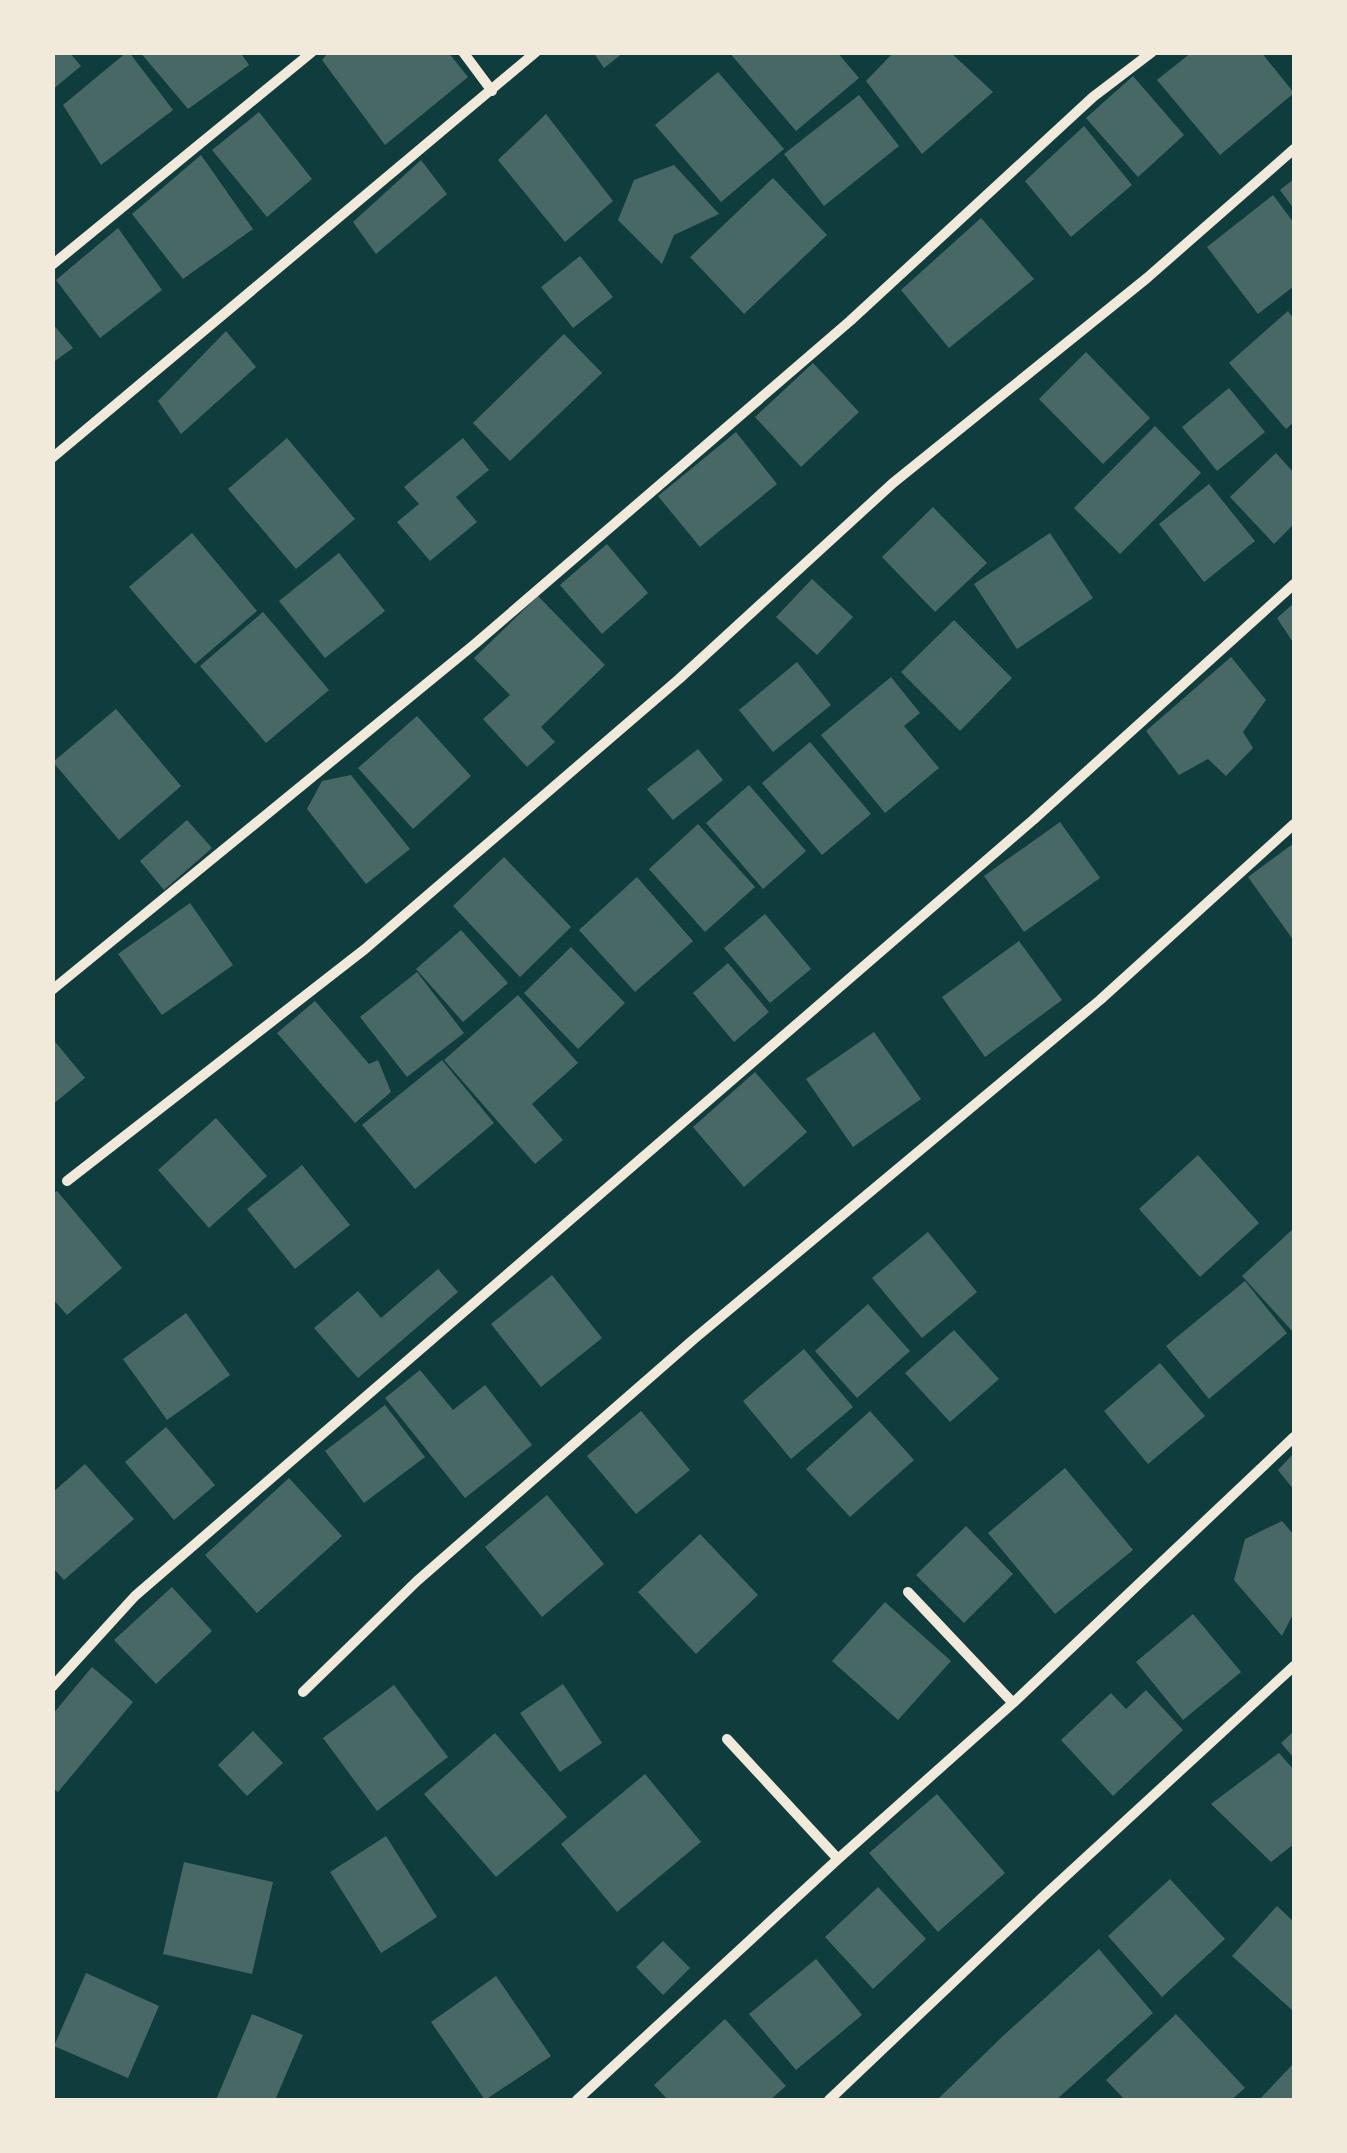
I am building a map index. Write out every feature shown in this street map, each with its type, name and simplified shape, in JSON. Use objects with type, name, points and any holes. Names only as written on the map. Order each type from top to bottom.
[{"type":"street","points":[[52,265],[312,52]]},
{"type":"street","points":[[463,52],[492,91]]},
{"type":"street","points":[[52,458],[536,52]]},
{"type":"street","points":[[52,990],[491,630],[850,321],[1092,98],[1152,52]]},
{"type":"street","points":[[67,1181],[365,949],[680,679],[892,483],[1147,278],[1294,149]]},
{"type":"street","points":[[52,1687],[135,1596],[1033,820],[1294,584]]},
{"type":"street","points":[[304,1692],[417,1581],[694,1339],[1100,1000],[1294,824]]},
{"type":"street","points":[[577,2100],[838,1858],[1014,1703],[1294,1437]]},
{"type":"street","points":[[908,1592],[1014,1703]]},
{"type":"street","points":[[829,2100],[1294,1666]]},
{"type":"street","points":[[727,1738],[838,1858]]},
{"type":"building","points":[[52,52],[69,52],[81,66],[52,90]]},
{"type":"building","points":[[127,52],[173,110],[101,165],[63,105]]},
{"type":"building","points":[[140,52],[240,52],[249,65],[188,109]]},
{"type":"building","points":[[329,52],[448,52],[468,77],[385,145],[322,60]]},
{"type":"building","points":[[593,52],[624,52],[604,68]]},
{"type":"building","points":[[729,52],[837,52],[859,78],[796,131]]},
{"type":"building","points":[[894,52],[950,52],[993,92],[922,154],[866,81]]},
{"type":"building","points":[[1192,52],[1261,52],[1294,93],[1220,155],[1157,80]]},
{"type":"building","points":[[718,72],[784,149],[721,202],[655,125]]},
{"type":"building","points":[[1133,76],[1184,135],[1138,177],[1086,118]]},
{"type":"building","points":[[859,95],[899,146],[824,206],[784,154]]},
{"type":"building","points":[[259,112],[312,179],[267,217],[212,150]]},
{"type":"building","points":[[546,114],[613,201],[565,242],[498,160]]},
{"type":"building","points":[[1084,126],[1132,185],[1071,237],[1025,181]]},
{"type":"building","points":[[201,155],[253,229],[183,279],[132,214]]},
{"type":"building","points":[[421,160],[447,194],[376,254],[353,222]]},
{"type":"building","points":[[674,165],[719,214],[674,235],[662,264],[618,220],[634,180]]},
{"type":"building","points":[[773,178],[827,235],[744,314],[690,257]]},
{"type":"building","points":[[1294,179],[1294,209],[1280,190]]},
{"type":"building","points":[[1273,195],[1294,223],[1294,286],[1258,314],[1207,247]]},
{"type":"building","points":[[981,218],[1034,279],[949,348],[901,290]]},
{"type":"building","points":[[118,228],[162,290],[100,338],[56,280]]},
{"type":"building","points":[[580,256],[613,297],[573,328],[541,287]]},
{"type":"building","points":[[1288,311],[1294,319],[1294,422],[1286,429],[1229,363]]},
{"type":"building","points":[[52,323],[73,348],[52,363]]},
{"type":"building","points":[[226,331],[256,367],[181,434],[158,401]]},
{"type":"building","points":[[564,334],[602,373],[510,461],[473,423]]},
{"type":"building","points":[[1086,352],[1150,418],[1103,464],[1039,399]]},
{"type":"building","points":[[813,363],[859,412],[801,467],[755,417]]},
{"type":"building","points":[[1229,388],[1265,432],[1217,471],[1182,427]]},
{"type":"building","points":[[1155,426],[1201,473],[1120,554],[1074,508]]},
{"type":"building","points":[[736,432],[777,484],[700,547],[658,496]]},
{"type":"building","points":[[287,438],[355,519],[296,569],[228,489]]},
{"type":"building","points":[[463,438],[489,470],[456,497],[477,522],[430,561],[397,522],[419,504],[404,487]]},
{"type":"building","points":[[1276,453],[1294,473],[1294,524],[1274,544],[1230,497]]},
{"type":"building","points":[[1209,484],[1255,541],[1204,582],[1159,524]]},
{"type":"building","points":[[933,507],[987,563],[935,612],[882,557]]},
{"type":"building","points":[[192,533],[257,611],[195,664],[129,587]]},
{"type":"building","points":[[1050,533],[1093,598],[1017,649],[974,584]]},
{"type":"building","points":[[607,544],[648,593],[602,634],[560,585]]},
{"type":"building","points":[[339,553],[385,611],[325,658],[279,601]]},
{"type":"building","points":[[812,579],[853,617],[817,655],[776,617]]},
{"type":"building","points":[[538,596],[605,665],[541,727],[555,742],[527,767],[483,719],[510,695],[474,658]]},
{"type":"building","points":[[1294,603],[1294,644],[1277,618]]},
{"type":"building","points":[[263,612],[329,690],[266,743],[200,666]]},
{"type":"building","points":[[954,620],[1012,678],[960,731],[901,672]]},
{"type":"building","points":[[1231,657],[1266,700],[1243,732],[1253,748],[1226,776],[1208,759],[1179,775],[1146,731]]},
{"type":"building","points":[[797,662],[831,705],[773,752],[739,710]]},
{"type":"building","points":[[891,677],[920,713],[904,726],[939,768],[885,813],[821,735]]},
{"type":"building","points":[[116,709],[181,786],[119,840],[53,762]]},
{"type":"building","points":[[417,716],[471,776],[413,829],[358,768]]},
{"type":"building","points":[[810,742],[871,814],[822,855],[762,783]]},
{"type":"building","points":[[698,749],[723,780],[673,820],[647,789]]},
{"type":"building","points":[[351,775],[410,849],[366,884],[307,809],[322,781]]},
{"type":"building","points":[[749,785],[806,851],[763,889],[706,823]]},
{"type":"building","points":[[187,820],[212,848],[164,890],[140,861]]},
{"type":"building","points":[[1060,822],[1100,878],[1024,932],[984,876]]},
{"type":"building","points":[[698,824],[755,887],[705,932],[649,869]]},
{"type":"building","points":[[1294,843],[1294,941],[1248,877]]},
{"type":"building","points":[[504,857],[571,927],[520,977],[453,906]]},
{"type":"building","points":[[637,877],[693,941],[635,992],[579,930]]},
{"type":"building","points":[[190,903],[233,965],[162,1015],[118,954]]},
{"type":"building","points":[[765,914],[811,969],[770,1003],[724,948]]},
{"type":"building","points":[[461,930],[508,983],[463,1022],[416,969]]},
{"type":"building","points":[[1019,941],[1062,1000],[985,1057],[942,997]]},
{"type":"building","points":[[571,947],[625,1003],[578,1049],[524,993]]},
{"type":"building","points":[[728,963],[769,1012],[734,1042],[693,993]]},
{"type":"building","points":[[417,972],[464,1033],[407,1077],[360,1017]]},
{"type":"building","points":[[518,995],[578,1063],[532,1104],[563,1140],[535,1164],[444,1060]]},
{"type":"building","points":[[315,1001],[369,1064],[378,1060],[391,1092],[355,1123],[277,1033]]},
{"type":"building","points":[[874,1032],[921,1099],[853,1147],[806,1079]]},
{"type":"building","points":[[52,1038],[85,1078],[52,1105]]},
{"type":"building","points":[[442,1060],[494,1123],[415,1189],[362,1125]]},
{"type":"building","points":[[755,1072],[807,1132],[744,1187],[693,1127]]},
{"type":"building","points":[[216,1118],[267,1176],[209,1228],[158,1170]]},
{"type":"building","points":[[1198,1155],[1259,1223],[1200,1277],[1139,1209]]},
{"type":"building","points":[[302,1165],[350,1225],[295,1269],[247,1209]]},
{"type":"building","points":[[57,1191],[122,1268],[67,1315],[52,1298],[52,1195]]},
{"type":"building","points":[[1294,1228],[1294,1333],[1242,1276]]},
{"type":"building","points":[[928,1232],[977,1292],[922,1338],[872,1278]]},
{"type":"building","points":[[438,1269],[458,1292],[358,1378],[314,1328],[358,1291],[381,1318]]},
{"type":"building","points":[[552,1275],[602,1338],[541,1387],[491,1324]]},
{"type":"building","points":[[1245,1281],[1287,1333],[1209,1399],[1166,1346]]},
{"type":"building","points":[[868,1304],[910,1351],[857,1398],[815,1351]]},
{"type":"building","points":[[186,1313],[230,1375],[167,1420],[123,1359]]},
{"type":"building","points":[[954,1330],[999,1379],[950,1422],[905,1373]]},
{"type":"building","points":[[804,1349],[853,1407],[791,1459],[743,1401]]},
{"type":"building","points":[[1160,1363],[1205,1416],[1148,1464],[1104,1411]]},
{"type":"building","points":[[420,1370],[453,1410],[485,1385],[532,1445],[465,1498],[385,1398]]},
{"type":"building","points":[[385,1405],[425,1457],[364,1503],[325,1451]]},
{"type":"building","points":[[641,1411],[690,1470],[636,1514],[587,1456]]},
{"type":"building","points":[[870,1411],[914,1460],[850,1517],[806,1469]]},
{"type":"building","points":[[166,1427],[215,1485],[174,1520],[125,1462]]},
{"type":"building","points":[[1294,1453],[1294,1490],[1278,1470]]},
{"type":"building","points":[[85,1464],[134,1519],[64,1580],[52,1567],[52,1493]]},
{"type":"building","points":[[1065,1468],[1133,1550],[1055,1614],[988,1533]]},
{"type":"building","points":[[289,1478],[342,1536],[257,1613],[205,1555]]},
{"type":"building","points":[[547,1495],[604,1564],[542,1617],[485,1547]]},
{"type":"building","points":[[1282,1521],[1294,1535],[1294,1612],[1282,1636],[1234,1580],[1245,1539]]},
{"type":"building","points":[[966,1526],[1013,1574],[964,1623],[916,1575]]},
{"type":"building","points":[[700,1534],[758,1595],[696,1654],[638,1592]]},
{"type":"building","points":[[172,1587],[212,1631],[156,1684],[114,1640]]},
{"type":"building","points":[[885,1602],[951,1661],[898,1720],[832,1661]]},
{"type":"building","points":[[1193,1614],[1241,1672],[1183,1720],[1136,1662]]},
{"type":"building","points":[[92,1667],[133,1702],[58,1792],[52,1788],[52,1715]]},
{"type":"building","points":[[563,1684],[602,1743],[560,1772],[520,1713]]},
{"type":"building","points":[[394,1685],[448,1757],[377,1811],[323,1738]]},
{"type":"building","points":[[1146,1690],[1183,1730],[1113,1796],[1061,1740],[1111,1693],[1126,1709]]},
{"type":"building","points":[[253,1731],[283,1763],[247,1796],[218,1765]]},
{"type":"building","points":[[1294,1731],[1294,1758],[1281,1743]]},
{"type":"building","points":[[495,1733],[567,1817],[496,1877],[424,1794]]},
{"type":"building","points":[[1279,1753],[1294,1770],[1294,1844],[1271,1862],[1211,1804]]},
{"type":"building","points":[[645,1774],[701,1842],[617,1912],[561,1844]]},
{"type":"building","points":[[937,1794],[1005,1873],[938,1932],[869,1853]]},
{"type":"building","points":[[386,1836],[437,1917],[381,1953],[330,1872]]},
{"type":"building","points":[[184,1862],[273,1882],[252,1974],[163,1954]]},
{"type":"building","points":[[1170,1879],[1225,1939],[1162,1997],[1108,1936]]},
{"type":"building","points":[[878,1887],[926,1939],[873,1989],[825,1937]]},
{"type":"building","points":[[1277,1906],[1294,1922],[1292,2010],[1232,1956]]},
{"type":"building","points":[[663,1941],[690,1968],[663,1995],[636,1967]]},
{"type":"building","points":[[1099,1949],[1153,2013],[1056,2100],[937,2100],[1004,2035]]},
{"type":"building","points":[[816,1959],[862,2015],[796,2070],[749,2014]]},
{"type":"building","points":[[86,1973],[159,2006],[128,2078],[54,2046]]},
{"type":"building","points":[[496,1976],[551,2056],[485,2100],[431,2022]]},
{"type":"building","points":[[252,2014],[303,2035],[275,2100],[216,2100]]},
{"type":"building","points":[[1176,2014],[1245,2088],[1231,2100],[1125,2100],[1106,2080]]},
{"type":"building","points":[[725,2019],[786,2086],[770,2100],[668,2100],[654,2085]]},
{"type":"building","points":[[1294,2063],[1294,2100],[1259,2100]]}]
